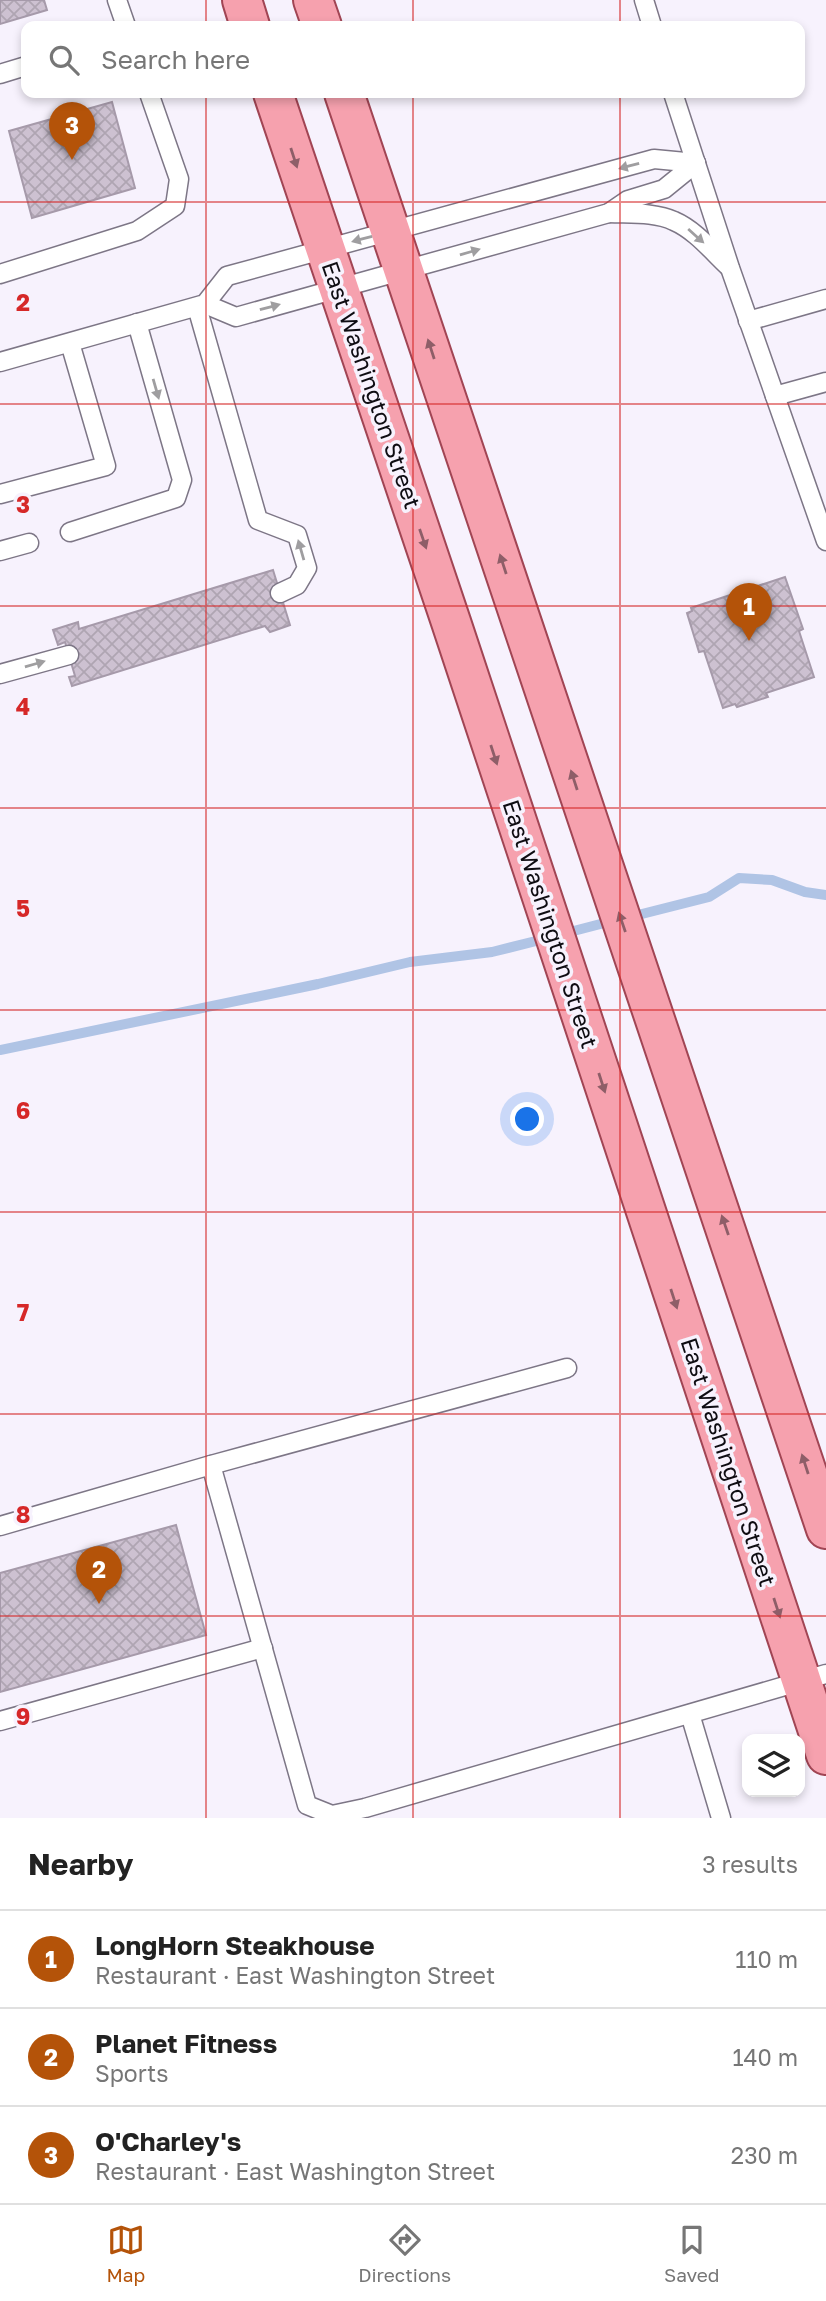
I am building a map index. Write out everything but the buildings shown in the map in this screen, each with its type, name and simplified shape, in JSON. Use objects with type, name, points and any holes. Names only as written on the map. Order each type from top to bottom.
[{"type":"main road","points":[[242,0],[248,21]]},
{"type":"main road","points":[[313,0],[320,21]]},
{"type":"main road","name":"East Washington Street","points":[[274,98],[581,1018],[814,1678],[826,1755]]},
{"type":"main road","points":[[346,98],[826,1529]]},
{"type":"lane","points":[[117,0],[124,21]]},
{"type":"lane","points":[[643,0],[650,21]]},
{"type":"lane","points":[[0,74],[21,68]]},
{"type":"lane","points":[[0,274],[137,232],[175,206],[178,179],[151,98]]},
{"type":"lane","points":[[675,98],[730,268],[826,541]]},
{"type":"lane","points":[[0,362],[201,305],[227,276],[654,159],[696,163]]},
{"type":"lane","points":[[201,305],[236,317],[609,213],[628,201],[664,189],[696,163]]},
{"type":"lane","points":[[609,213],[657,216],[673,220],[685,227],[730,268]]},
{"type":"lane","points":[[748,320],[826,299]]},
{"type":"lane","points":[[201,305],[258,520],[297,535],[307,568],[297,585],[280,593]]},
{"type":"lane","points":[[70,532],[176,498],[182,480],[137,323]]},
{"type":"lane","points":[[0,494],[106,466],[70,343]]},
{"type":"lane","points":[[775,396],[826,382]]},
{"type":"lane","points":[[0,551],[29,543]]},
{"type":"lane","points":[[0,674],[69,655]]},
{"type":"lane","points":[[0,1526],[566,1368]]},
{"type":"lane","points":[[211,1465],[307,1805],[332,1815],[366,1813],[814,1678]]},
{"type":"lane","points":[[0,1721],[263,1648]]},
{"type":"lane","points":[[691,1714],[721,1818]]},
{"type":"waterway","points":[[630,917],[709,897],[739,878],[772,880],[805,892],[826,895]]},
{"type":"waterway","points":[[562,934],[612,921]]},
{"type":"waterway","points":[[0,1050],[318,984],[410,962],[492,952],[548,938]]},
{"type":"place","name":"O'Charley's","points":[[72,160]]},
{"type":"place","name":"LongHorn Steakhouse","points":[[749,641]]},
{"type":"place","name":"Planet Fitness","points":[[99,1604]]}]
